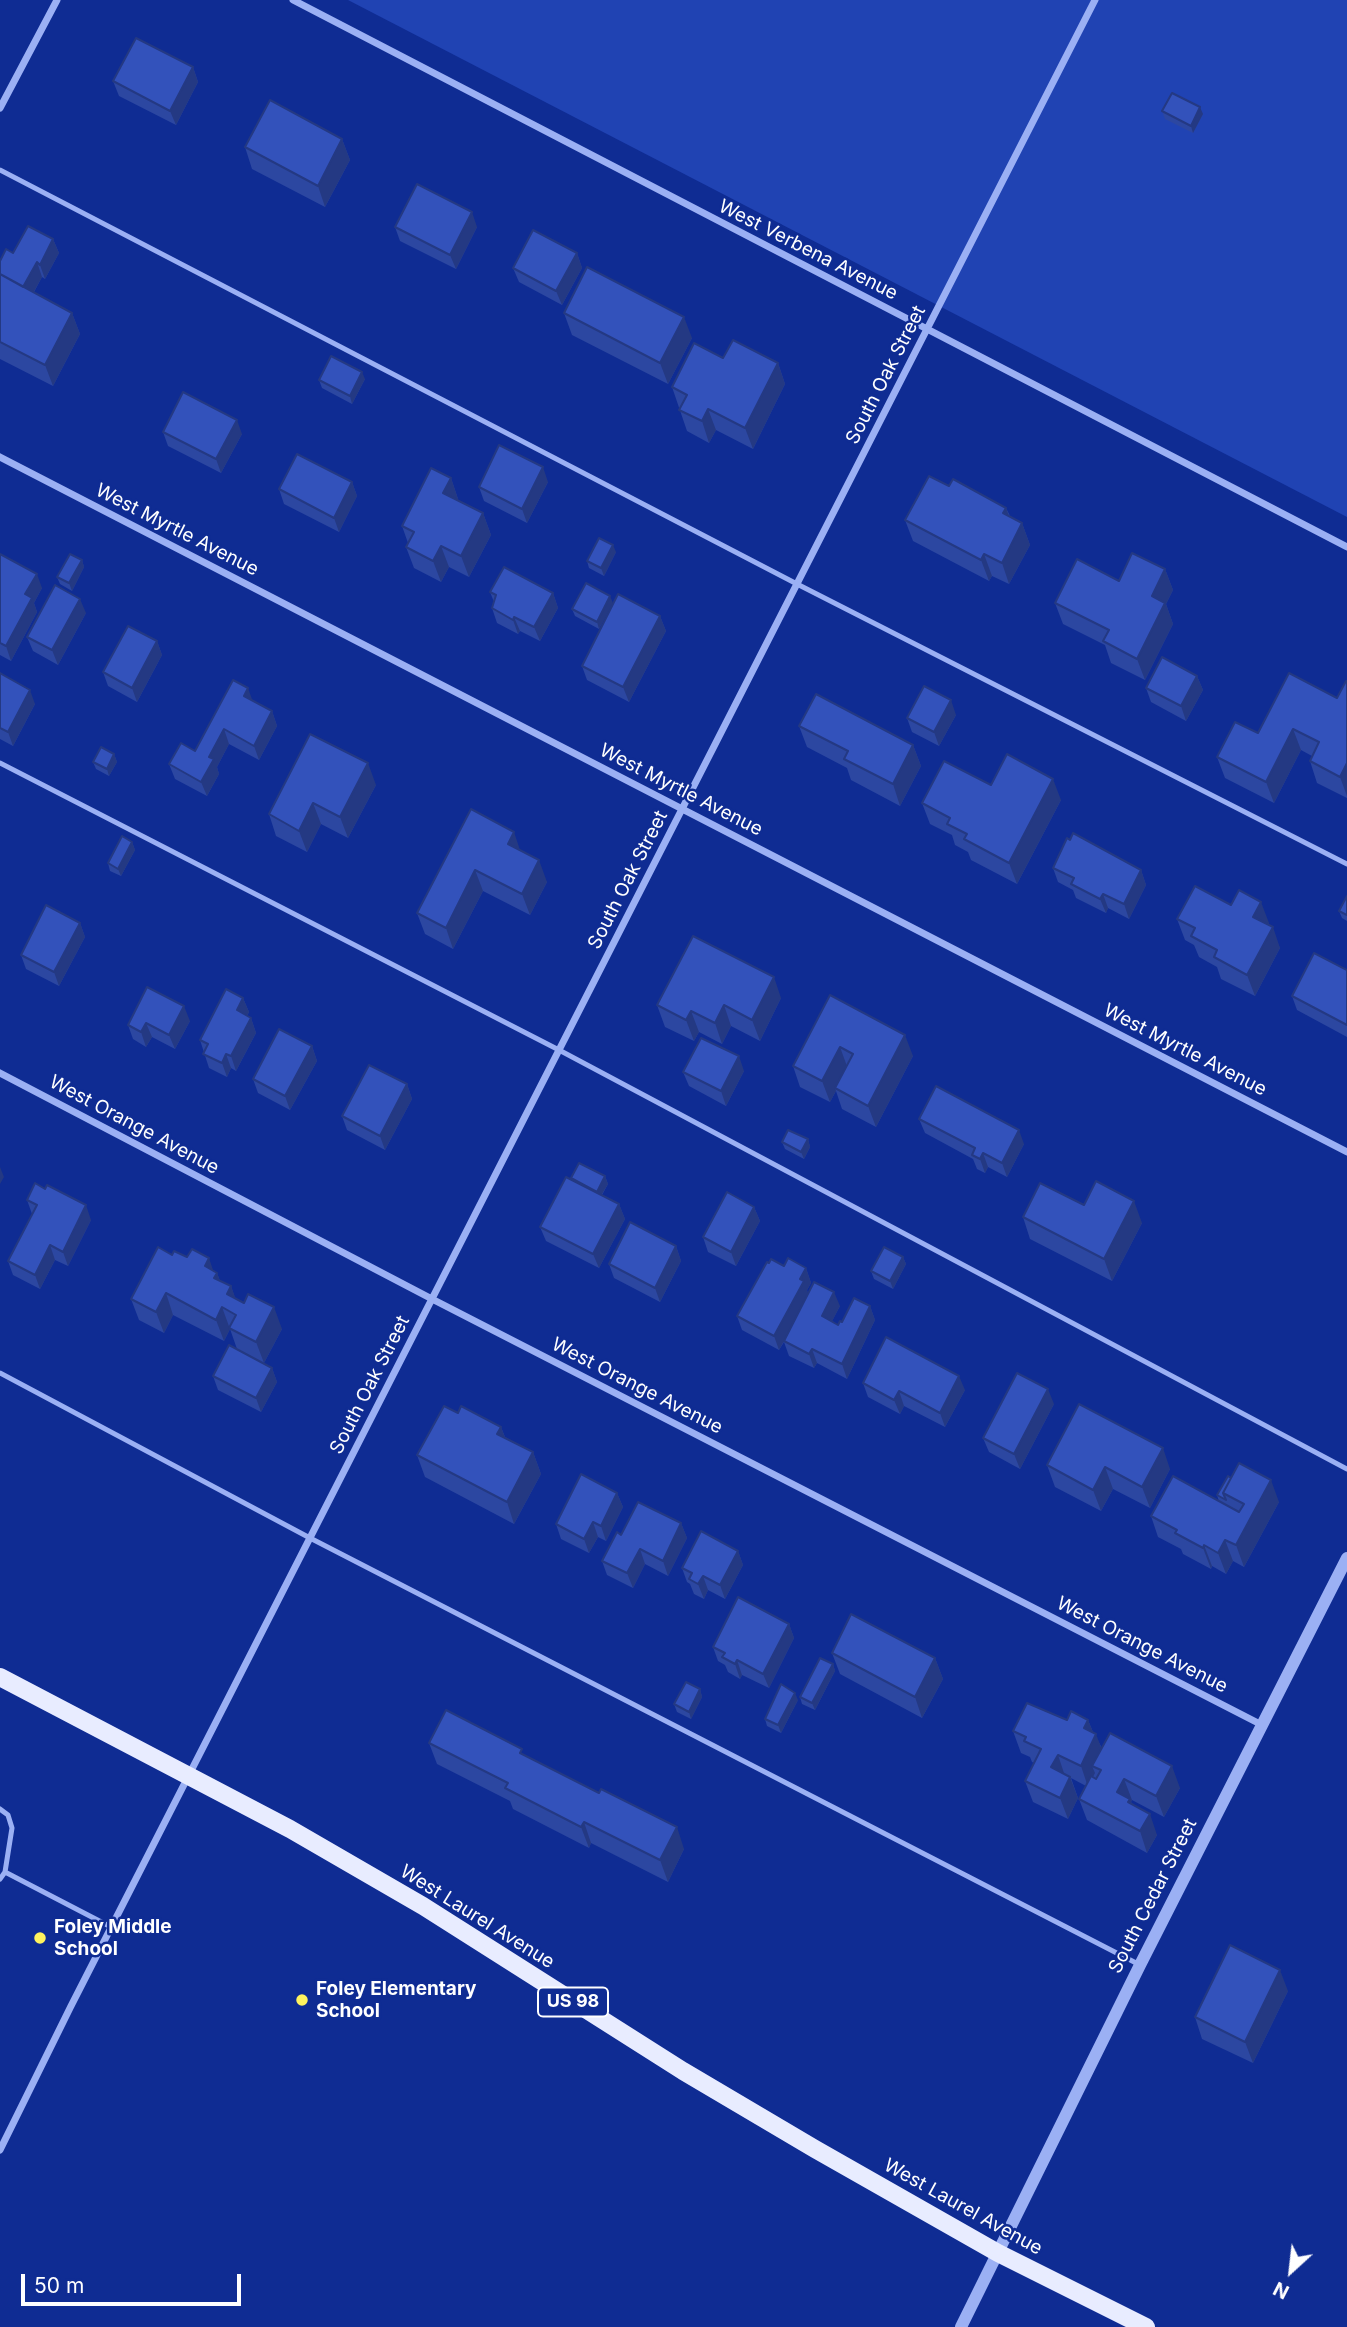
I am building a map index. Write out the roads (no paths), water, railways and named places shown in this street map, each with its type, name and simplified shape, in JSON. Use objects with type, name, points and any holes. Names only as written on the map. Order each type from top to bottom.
[{"type":"main road","name":"West Laurel Avenue","points":[[0,1677],[290,1829],[423,1906],[683,2071],[998,2253],[1146,2327]]},
{"type":"street","points":[[0,108],[57,0]]},
{"type":"street","name":"West Verbena Avenue","points":[[293,0],[1347,547]]},
{"type":"street","name":"South Oak Street","points":[[0,2150],[111,1927],[1095,0]]},
{"type":"street","name":"West Myrtle Avenue","points":[[0,457],[1347,1152]]},
{"type":"street","name":"West Orange Avenue","points":[[0,1073],[432,1299],[1262,1725]]},
{"type":"street","name":"South Cedar Street","points":[[961,2327],[1140,1965],[1347,1558]]},
{"type":"lane","points":[[0,170],[797,584],[1347,864]]},
{"type":"lane","points":[[0,763],[559,1050],[1347,1469]]},
{"type":"lane","points":[[0,1373],[310,1538],[1140,1965]]},
{"type":"lane","points":[[0,1809],[8,1815],[12,1828],[5,1872],[0,1879]]},
{"type":"lane","points":[[5,1872],[111,1927]]},
{"type":"place","name":"Foley Middle School","points":[[40,1938]]},
{"type":"place","name":"Foley Elementary School","points":[[302,2000]]}]
